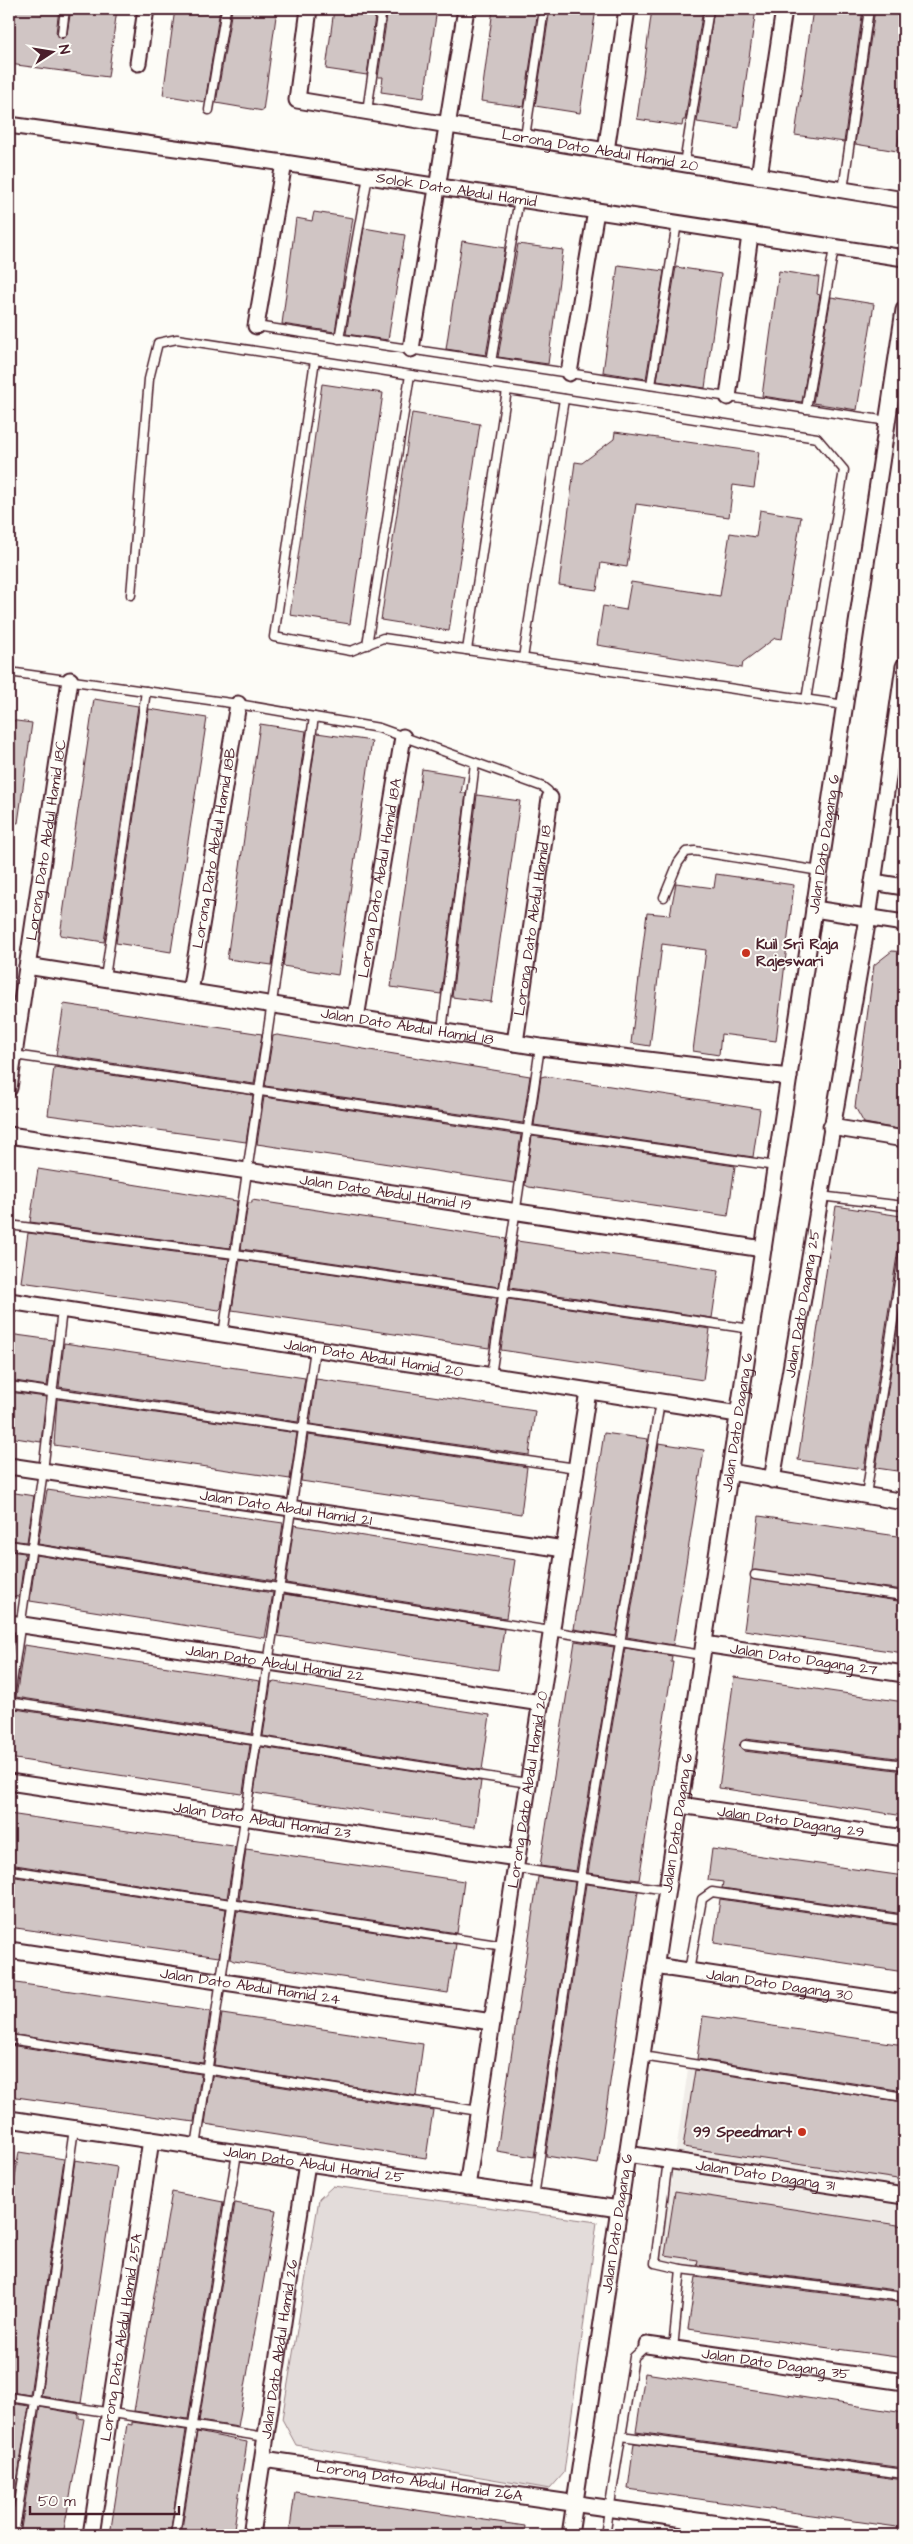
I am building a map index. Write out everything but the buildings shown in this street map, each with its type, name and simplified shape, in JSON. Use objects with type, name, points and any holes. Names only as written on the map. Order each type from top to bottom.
[{"type":"street","points":[[138,63],[146,9]]},
{"type":"street","name":"Lorong Dato Abdul Hamid 20","points":[[309,9],[297,100],[904,200]]},
{"type":"street","points":[[411,349],[466,9]]},
{"type":"street","points":[[606,150],[626,9]]},
{"type":"street","points":[[760,176],[784,9]]},
{"type":"street","name":"Solok Dato Abdul Hamid","points":[[9,125],[284,163],[904,258]]},
{"type":"street","points":[[256,326],[284,163]]},
{"type":"street","points":[[569,373],[596,211]]},
{"type":"street","points":[[728,397],[750,234]]},
{"type":"street","name":"Jalan Dato Dagang 6","points":[[570,2535],[904,310]]},
{"type":"street","points":[[868,918],[904,666]]},
{"type":"street","name":"Lorong Dato Abdul Hamid 18C","points":[[9,1088],[14,1055],[15,1007],[27,966],[70,680]]},
{"type":"street","name":"Lorong Dato Abdul Hamid 18B","points":[[190,992],[238,704]]},
{"type":"street","name":"Lorong Dato Abdul Hamid 18A","points":[[356,1018],[403,737]]},
{"type":"street","name":"Lorong Dato Abdul Hamid 18","points":[[515,1043],[550,798]]},
{"type":"street","points":[[873,882],[904,887]]},
{"type":"street","points":[[814,909],[904,923]]},
{"type":"street","name":"Jalan Dato Dagang 25","points":[[772,1480],[868,918]]},
{"type":"street","name":"Jalan Dato Abdul Hamid 18","points":[[27,966],[540,1047],[789,1078]]},
{"type":"street","points":[[831,1127],[904,1139]]},
{"type":"street","name":"Jalan Dato Abdul Hamid 19","points":[[9,1135],[763,1248]]},
{"type":"street","name":"Jalan Dato Abdul Hamid 20","points":[[9,1301],[738,1414]]},
{"type":"street","name":"Lorong Dato Abdul Hamid 20","points":[[467,2187],[588,1391]]},
{"type":"street","name":"Jalan Dato Abdul Hamid 21","points":[[9,1466],[564,1549]]},
{"type":"street","points":[[730,1472],[904,1502]]},
{"type":"street","name":"Jalan Dato Abdul Hamid 22","points":[[15,1624],[540,1703]]},
{"type":"street","name":"Jalan Dato Dagang 27","points":[[703,1650],[904,1674]]},
{"type":"street","name":"Jalan Dato Abdul Hamid 23","points":[[9,1782],[245,1817],[516,1863]]},
{"type":"street","name":"Jalan Dato Dagang 29","points":[[680,1804],[904,1838]]},
{"type":"street","name":"Jalan Dato Abdul Hamid 24","points":[[9,1950],[492,2022]]},
{"type":"street","name":"Jalan Dato Dagang 30","points":[[655,1966],[904,2002]]},
{"type":"street","name":"Jalan Dato Abdul Hamid 25","points":[[9,2119],[619,2209]]},
{"type":"street","name":"Lorong Dato Abdul Hamid 25A","points":[[91,2535],[152,2140]]},
{"type":"street","name":"Jalan Dato Dagang 31","points":[[627,2154],[904,2196]]},
{"type":"street","name":"Jalan Dato Abdul Hamid 26","points":[[251,2535],[307,2163]]},
{"type":"street","name":"Jalan Dato Dagang 35","points":[[647,2345],[904,2382]]},
{"type":"street","name":"Lorong Dato Abdul Hamid 26A","points":[[263,2459],[796,2535]]},
{"type":"street","points":[[689,2535],[691,2520]]},
{"type":"lane","points":[[62,33],[65,9]]},
{"type":"lane","points":[[209,110],[226,9]]},
{"type":"lane","points":[[367,111],[382,9]]},
{"type":"lane","points":[[525,137],[544,9]]},
{"type":"lane","points":[[684,164],[709,9]]},
{"type":"lane","points":[[843,190],[868,9]]},
{"type":"lane","points":[[339,339],[368,176]]},
{"type":"lane","points":[[492,362],[519,199]]},
{"type":"lane","points":[[651,385],[677,223]]},
{"type":"lane","points":[[806,409],[834,248]]},
{"type":"lane","points":[[256,326],[888,421]]},
{"type":"lane","points":[[131,595],[149,379],[158,343],[177,339],[410,374],[816,438],[844,470],[806,700]]},
{"type":"lane","points":[[315,360],[274,637],[351,651],[383,638],[845,705]]},
{"type":"lane","points":[[367,644],[410,374]]},
{"type":"lane","points":[[467,650],[507,390]]},
{"type":"lane","points":[[523,658],[564,399]]},
{"type":"lane","points":[[9,672],[238,704],[379,728],[543,787],[548,791],[550,798]]},
{"type":"lane","points":[[105,978],[146,691]]},
{"type":"lane","points":[[223,1335],[314,717]]},
{"type":"lane","points":[[442,1031],[475,764]]},
{"type":"lane","points":[[664,897],[678,863],[686,852],[695,851],[820,871]]},
{"type":"lane","points":[[491,1376],[540,1047]]},
{"type":"lane","points":[[14,1055],[776,1166]]},
{"type":"lane","points":[[820,1196],[904,1206]]},
{"type":"lane","points":[[9,1225],[235,1254],[751,1329]]},
{"type":"lane","points":[[866,1495],[904,1250]]},
{"type":"lane","points":[[62,1310],[32,1549],[15,1624],[9,1702],[528,1784]]},
{"type":"lane","points":[[196,2147],[315,1348]]},
{"type":"lane","points":[[9,1386],[576,1468]]},
{"type":"lane","points":[[534,2196],[581,1878],[660,1402]]},
{"type":"lane","points":[[9,1545],[620,1642],[703,1650]]},
{"type":"lane","points":[[755,1575],[904,1596]]},
{"type":"lane","points":[[745,1745],[904,1765]]},
{"type":"lane","points":[[516,1863],[581,1878],[667,1890]]},
{"type":"lane","points":[[9,1870],[504,1946]]},
{"type":"lane","points":[[689,1971],[702,1900],[712,1892],[904,1920]]},
{"type":"lane","points":[[9,2039],[479,2112]]},
{"type":"lane","points":[[642,2056],[904,2098]]},
{"type":"lane","points":[[14,2535],[74,2129]]},
{"type":"lane","points":[[175,2535],[237,2153]]},
{"type":"lane","points":[[668,2160],[655,2263],[681,2269],[904,2297]]},
{"type":"lane","points":[[673,2349],[681,2269]]},
{"type":"lane","points":[[605,2535],[634,2358],[647,2345]]},
{"type":"lane","points":[[9,2397],[266,2437]]},
{"type":"lane","points":[[621,2436],[904,2474]]},
{"type":"shaded area","points":[[688,2069],[904,2103],[904,2293],[684,2266],[660,2260]]},
{"type":"shaded area","points":[[333,2186],[597,2222],[564,2473],[550,2489],[296,2445],[282,2419],[319,2199]]},
{"type":"place","name":"Kuil Sri Raja Rajeswari","points":[[746,953]]},
{"type":"place","name":"99 Speedmart","points":[[802,2132]]}]
